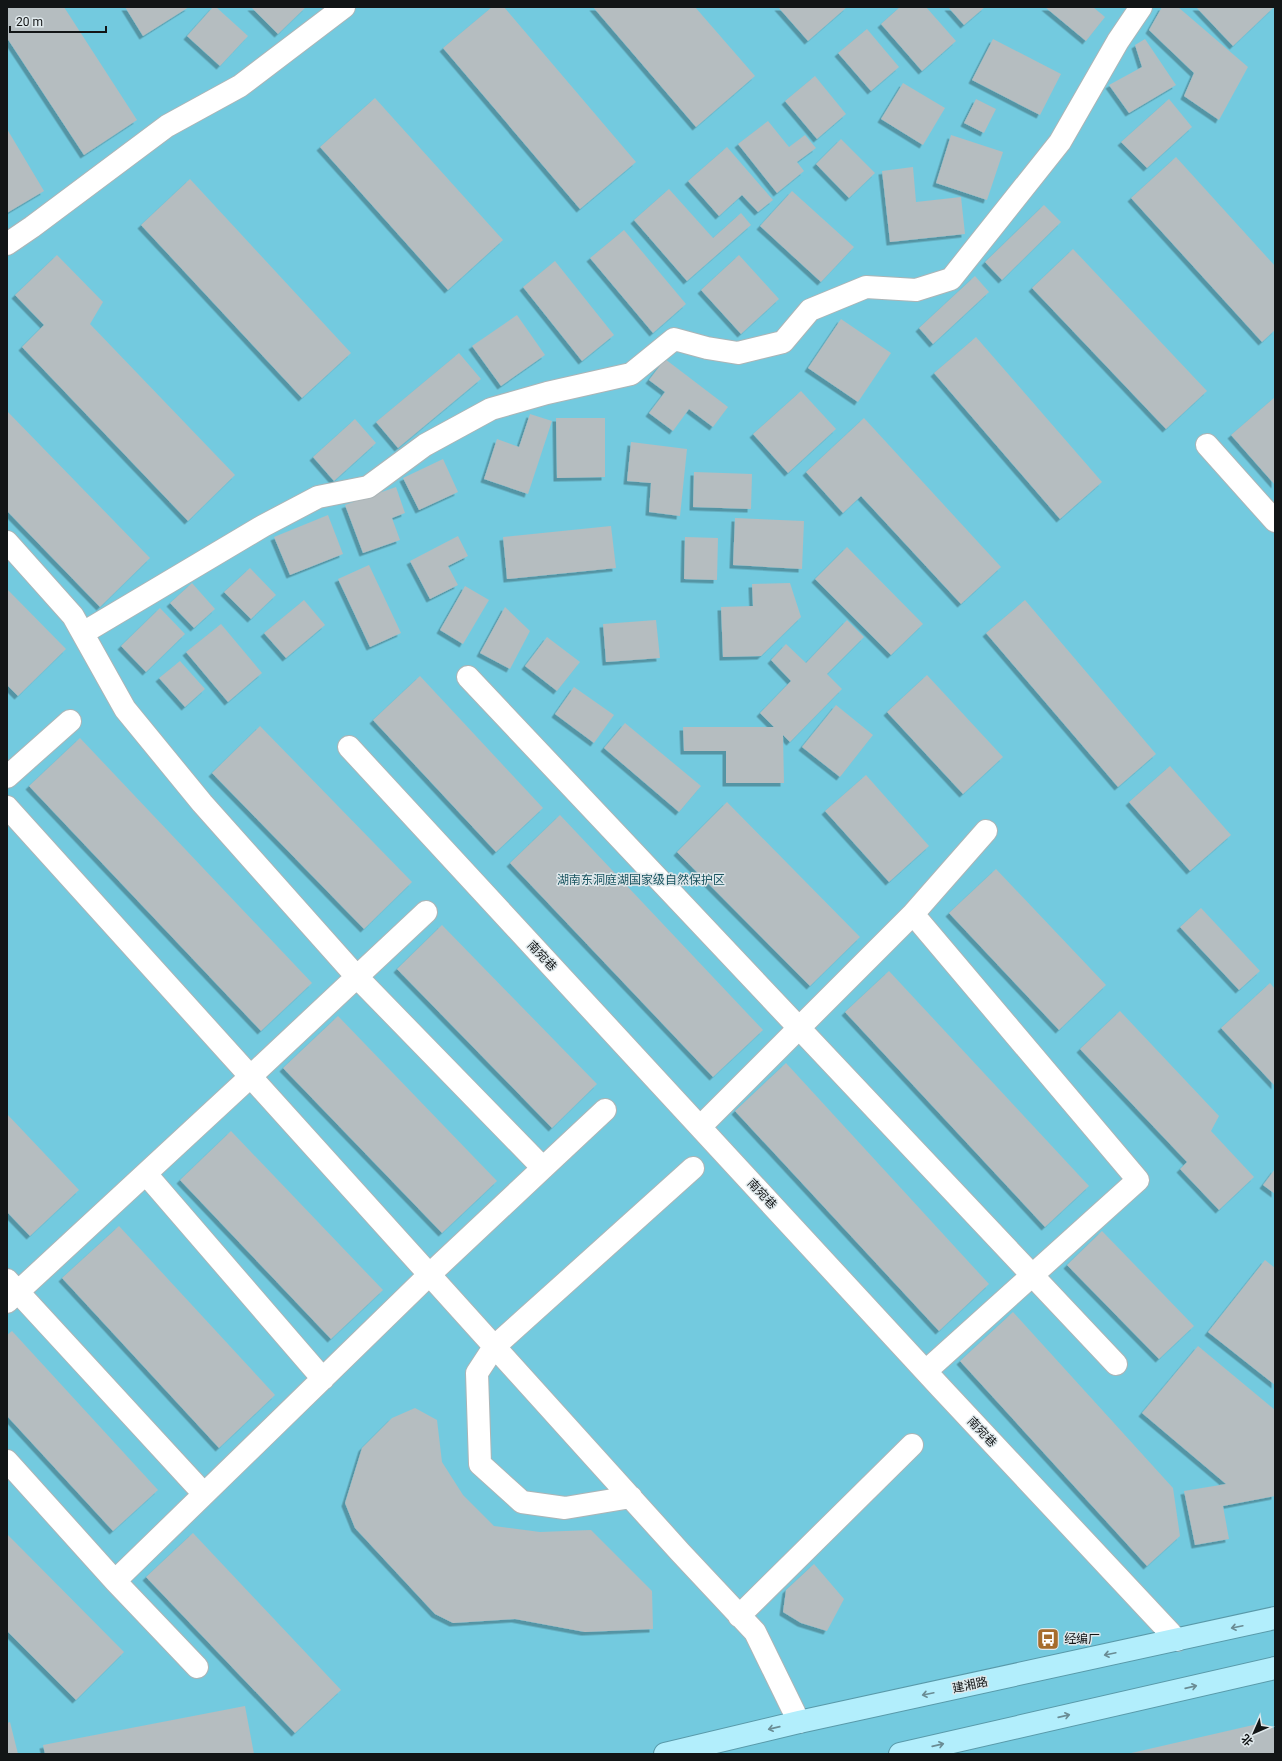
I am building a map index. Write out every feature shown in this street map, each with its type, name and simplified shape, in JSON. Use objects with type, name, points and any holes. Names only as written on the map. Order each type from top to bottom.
[{"type":"main road","name":"建湘路","points":[[665,1754],[799,1722],[1275,1618]]},
{"type":"main road","points":[[900,1754],[1275,1668]]},
{"type":"street","points":[[7,244],[167,126],[240,86],[344,7]]},
{"type":"street","points":[[83,633],[263,526],[318,497],[368,487],[425,445],[491,409],[547,393],[631,374],[674,339],[707,348],[738,353],[783,342],[810,310],[866,287],[916,290],[951,279],[1060,142],[1118,41],[1141,7]]},
{"type":"street","points":[[1207,445],[1275,521]]},
{"type":"street","points":[[7,542],[73,616],[125,709],[202,804],[357,977],[543,1168]]},
{"type":"street","points":[[468,677],[1116,1364]]},
{"type":"street","points":[[7,777],[70,721]]},
{"type":"street","name":"南宛巷","points":[[349,748],[1177,1640]]},
{"type":"street","points":[[7,807],[250,1078],[755,1632],[799,1722]]},
{"type":"street","points":[[700,1127],[913,914],[986,832]]},
{"type":"street","points":[[204,1494],[11,1292],[146,1174],[426,912]]},
{"type":"street","points":[[913,914],[1138,1180],[926,1371]]},
{"type":"street","points":[[115,1581],[429,1275],[605,1110]]},
{"type":"street","points":[[631,1497],[565,1508],[522,1502],[480,1464],[477,1373],[494,1347],[693,1168]]},
{"type":"street","points":[[146,1174],[323,1379]]},
{"type":"street","points":[[739,1616],[912,1445]]},
{"type":"street","points":[[7,1461],[115,1581],[197,1667]]},
{"type":"green space","name":"湖南东洞庭湖国家级自然保护区","points":[[7,7],[1275,7],[1275,1754],[7,1754]]},
{"type":"building","points":[[7,7],[64,7],[137,120],[84,155],[7,38]]},
{"type":"building","points":[[125,7],[189,7],[143,36]]},
{"type":"building","points":[[213,7],[216,7],[248,36],[220,66],[187,36]]},
{"type":"building","points":[[251,7],[306,7],[278,34]]},
{"type":"building","points":[[492,7],[504,7],[636,162],[580,209],[443,48]]},
{"type":"building","points":[[593,7],[695,7],[755,76],[696,127]]},
{"type":"building","points":[[778,7],[847,7],[808,41]]},
{"type":"building","points":[[900,7],[926,7],[956,41],[922,71],[881,24]]},
{"type":"building","points":[[948,7],[985,7],[964,25]]},
{"type":"building","points":[[1045,7],[1093,7],[1105,17],[1086,41]]},
{"type":"building","points":[[1162,7],[1178,7],[1248,67],[1219,120],[1184,96],[1194,73],[1149,30]]},
{"type":"building","points":[[1196,7],[1272,7],[1273,8],[1233,46]]},
{"type":"building","points":[[867,29],[899,67],[871,91],[838,53]]},
{"type":"building","points":[[993,39],[1061,74],[1040,115],[972,80]]},
{"type":"building","points":[[1145,39],[1176,85],[1129,113],[1109,85],[1142,67],[1135,45]]},
{"type":"building","points":[[815,76],[846,114],[817,139],[785,101]]},
{"type":"building","points":[[903,83],[945,108],[923,145],[881,119]]},
{"type":"building","points":[[375,98],[503,240],[448,290],[320,147]]},
{"type":"building","points":[[976,99],[996,109],[984,133],[964,123]]},
{"type":"building","points":[[1169,99],[1192,127],[1147,168],[1121,142]]},
{"type":"building","points":[[768,121],[789,147],[805,135],[816,148],[797,162],[804,171],[777,193],[738,144]]},
{"type":"building","points":[[7,129],[44,191],[7,213]]},
{"type":"building","points":[[951,135],[1003,152],[987,200],[936,183]]},
{"type":"building","points":[[841,139],[875,173],[849,198],[816,164]]},
{"type":"building","points":[[727,147],[773,200],[758,212],[742,195],[719,216],[688,181]]},
{"type":"building","points":[[1176,157],[1275,266],[1275,330],[1262,342],[1131,198]]},
{"type":"building","points":[[913,167],[916,202],[961,197],[965,234],[890,242],[882,171]]},
{"type":"building","points":[[190,179],[351,353],[302,398],[141,225]]},
{"type":"building","points":[[669,189],[713,238],[741,213],[751,225],[687,281],[634,220]]},
{"type":"building","points":[[792,191],[854,247],[821,282],[760,226]]},
{"type":"building","points":[[1044,205],[1061,222],[1002,280],[985,262]]},
{"type":"building","points":[[624,230],[686,304],[653,333],[590,258]]},
{"type":"building","points":[[1073,249],[1207,391],[1166,429],[1032,288]]},
{"type":"building","points":[[57,255],[103,302],[90,324],[235,475],[188,521],[22,347],[44,325],[15,295]]},
{"type":"building","points":[[739,255],[779,299],[741,334],[701,290]]},
{"type":"building","points":[[555,261],[614,335],[582,361],[523,287]]},
{"type":"building","points":[[975,276],[989,292],[933,344],[919,328]]},
{"type":"building","points":[[517,315],[545,355],[501,386],[472,346]]},
{"type":"building","points":[[841,319],[891,353],[858,402],[808,368]]},
{"type":"building","points":[[976,337],[1102,482],[1060,519],[934,373]]},
{"type":"building","points":[[459,353],[481,379],[398,448],[376,422]]},
{"type":"building","points":[[665,359],[728,407],[713,427],[689,409],[673,431],[649,413],[665,392],[649,380]]},
{"type":"building","points":[[801,391],[836,429],[788,473],[753,434]]},
{"type":"building","points":[[1275,397],[1275,485],[1231,435]]},
{"type":"building","points":[[7,411],[150,558],[100,607],[7,511]]},
{"type":"building","points":[[530,414],[552,421],[528,494],[484,479],[497,439],[519,447]]},
{"type":"building","points":[[556,418],[605,418],[605,477],[557,478]]},
{"type":"building","points":[[864,418],[1001,567],[961,604],[861,496],[843,513],[806,472]]},
{"type":"building","points":[[355,419],[376,443],[334,481],[313,457]]},
{"type":"building","points":[[631,442],[687,449],[680,516],[649,512],[651,483],[627,481]]},
{"type":"building","points":[[443,459],[458,492],[419,510],[403,478]]},
{"type":"building","points":[[694,472],[752,474],[751,509],[693,507]]},
{"type":"building","points":[[396,487],[405,513],[392,518],[400,540],[363,553],[345,505]]},
{"type":"building","points":[[328,515],[343,554],[290,575],[274,537]]},
{"type":"building","points":[[735,518],[804,521],[802,569],[733,565]]},
{"type":"building","points":[[611,526],[616,568],[507,579],[503,537]]},
{"type":"building","points":[[458,536],[468,556],[448,566],[458,585],[430,599],[410,561]]},
{"type":"building","points":[[685,537],[718,538],[717,580],[684,579]]},
{"type":"building","points":[[847,547],[923,624],[891,655],[815,579]]},
{"type":"building","points":[[369,565],[401,633],[370,647],[338,579]]},
{"type":"building","points":[[250,568],[276,595],[251,619],[224,592]]},
{"type":"building","points":[[192,583],[215,609],[194,628],[170,603]]},
{"type":"building","points":[[790,583],[801,617],[761,656],[723,657],[721,607],[753,606],[752,584]]},
{"type":"building","points":[[465,586],[489,600],[463,644],[440,630]]},
{"type":"building","points":[[7,589],[66,649],[18,696],[7,685]]},
{"type":"building","points":[[304,600],[325,625],[286,658],[264,633]]},
{"type":"building","points":[[1025,600],[1156,754],[1118,787],[986,633]]},
{"type":"building","points":[[505,607],[530,631],[510,669],[480,653]]},
{"type":"building","points":[[160,608],[185,634],[146,672],[121,646]]},
{"type":"building","points":[[656,620],[660,658],[606,662],[603,624]]},
{"type":"building","points":[[847,620],[864,637],[827,674],[842,689],[790,742],[783,735],[784,783],[726,783],[726,751],[684,751],[683,727],[774,727],[760,713],[791,681],[771,660],[786,644],[806,663]]},
{"type":"building","points":[[221,624],[262,673],[228,702],[186,652]]},
{"type":"building","points":[[547,637],[580,662],[557,691],[525,666]]},
{"type":"building","points":[[180,661],[205,689],[185,707],[159,678]]},
{"type":"building","points":[[927,675],[1003,757],[963,794],[887,712]]},
{"type":"building","points":[[420,676],[543,808],[496,852],[373,720]]},
{"type":"building","points":[[574,687],[614,715],[594,743],[555,714]]},
{"type":"building","points":[[836,705],[873,735],[840,777],[802,747]]},
{"type":"building","points":[[625,723],[701,786],[679,812],[604,748]]},
{"type":"building","points":[[260,726],[412,882],[364,929],[212,773]]},
{"type":"building","points":[[80,738],[312,983],[261,1031],[29,786]]},
{"type":"building","points":[[1170,766],[1231,835],[1190,871],[1129,802]]},
{"type":"building","points":[[866,775],[929,846],[889,882],[825,811]]},
{"type":"building","points":[[727,802],[860,937],[810,986],[677,852]]},
{"type":"building","points":[[560,815],[763,1030],[713,1077],[510,863]]},
{"type":"building","points":[[996,869],[1106,985],[1059,1030],[949,913]]},
{"type":"building","points":[[1201,908],[1260,971],[1239,990],[1180,927]]},
{"type":"building","points":[[442,925],[597,1084],[552,1128],[397,969]]},
{"type":"building","points":[[889,971],[1089,1186],[1045,1227],[845,1012]]},
{"type":"building","points":[[1270,983],[1275,989],[1275,1086],[1221,1028]]},
{"type":"building","points":[[1120,1011],[1219,1116],[1211,1131],[1254,1177],[1219,1210],[1180,1169],[1187,1162],[1080,1049]]},
{"type":"building","points":[[338,1016],[497,1181],[442,1233],[283,1068]]},
{"type":"building","points":[[786,1063],[989,1284],[939,1331],[735,1111]]},
{"type":"building","points":[[7,1114],[79,1190],[30,1236],[7,1212]]},
{"type":"building","points":[[231,1131],[383,1290],[331,1339],[180,1180]]},
{"type":"building","points":[[1275,1169],[1275,1194],[1263,1185]]},
{"type":"building","points":[[119,1226],[275,1395],[219,1448],[62,1278]]},
{"type":"building","points":[[1102,1231],[1194,1326],[1159,1359],[1067,1265]]},
{"type":"building","points":[[1265,1260],[1275,1268],[1275,1385],[1208,1332]]},
{"type":"building","points":[[1013,1312],[1173,1488],[1180,1536],[1147,1566],[960,1361]]},
{"type":"building","points":[[12,1331],[158,1490],[113,1531],[7,1416],[7,1335]]},
{"type":"building","points":[[1198,1346],[1275,1410],[1275,1496],[1223,1506],[1229,1539],[1195,1545],[1184,1491],[1226,1484],[1142,1413]]},
{"type":"building","points":[[415,1408],[437,1420],[442,1462],[463,1495],[494,1526],[540,1532],[591,1530],[652,1591],[653,1629],[585,1632],[515,1619],[453,1623],[435,1614],[355,1528],[345,1503],[362,1448],[392,1418]]},
{"type":"building","points":[[193,1533],[341,1690],[295,1733],[146,1577]]},
{"type":"building","points":[[7,1534],[124,1652],[76,1700],[7,1631]]},
{"type":"building","points":[[814,1564],[844,1599],[827,1631],[801,1623],[783,1612],[786,1590]]},
{"type":"building","points":[[245,1706],[254,1754],[45,1754],[43,1745]]},
{"type":"building","points":[[10,1722],[18,1754],[7,1754],[7,1723]]},
{"type":"building","points":[[1262,1723],[1275,1729],[1275,1754],[1127,1754]]},
{"type":"place","name":"经编厂","points":[[1048,1639]]}]
